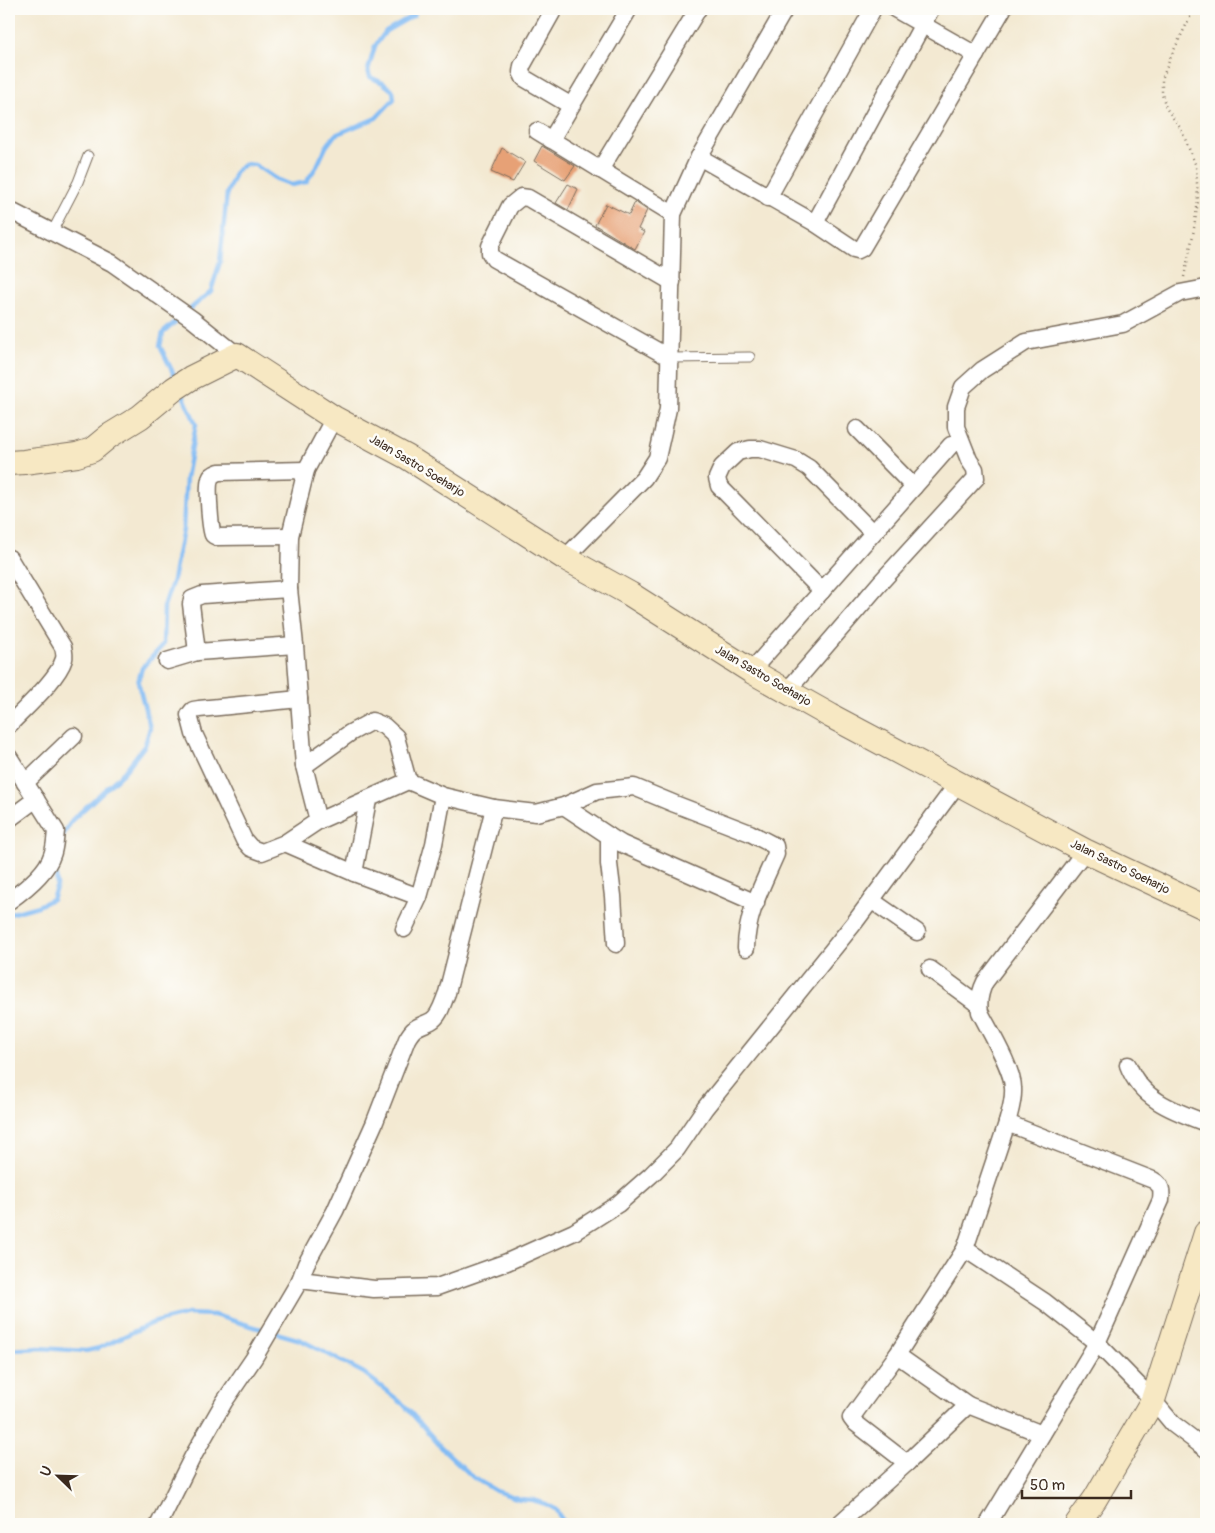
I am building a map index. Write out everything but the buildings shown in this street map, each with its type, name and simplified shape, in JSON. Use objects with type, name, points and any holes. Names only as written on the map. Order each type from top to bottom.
[{"type":"street","points":[[554,9],[522,66],[521,72],[524,78],[570,105]]},
{"type":"street","points":[[551,140],[570,105],[629,9]]},
{"type":"street","points":[[600,170],[698,9]]},
{"type":"street","points":[[565,558],[644,478],[657,458],[668,409],[673,214],[700,157],[783,9]]},
{"type":"street","points":[[768,198],[873,9]]},
{"type":"street","points":[[895,9],[976,55]]},
{"type":"street","points":[[814,224],[931,9]]},
{"type":"street","points":[[700,157],[858,250],[862,248],[1003,9]]},
{"type":"street","points":[[537,131],[673,214]]},
{"type":"street","points":[[670,358],[494,258],[490,253],[490,246],[510,206],[521,197],[528,198],[672,282]]},
{"type":"street","points":[[9,210],[112,263],[192,319],[238,355],[183,384],[140,418],[109,436],[92,450],[77,455],[9,463]]},
{"type":"street","points":[[787,691],[880,583],[976,478],[975,469],[969,460],[956,427],[956,407],[963,387],[982,370],[1026,342],[1123,324],[1180,293],[1206,288]]},
{"type":"street","name":"Jalan Sastro Soeharjo","points":[[238,355],[334,418],[407,457],[565,558],[630,594],[751,671],[1085,851],[1206,908]]},
{"type":"street","points":[[318,821],[304,766],[289,590],[290,536],[306,470],[334,418]]},
{"type":"street","points":[[857,429],[914,487]]},
{"type":"street","points":[[751,671],[951,445]]},
{"type":"street","points":[[822,591],[718,486],[717,478],[722,467],[738,452],[750,449],[760,449],[796,460],[809,468],[873,533]]},
{"type":"street","points":[[290,536],[217,537],[213,535],[209,509],[210,479],[213,474],[219,472],[306,470]]},
{"type":"street","points":[[9,558],[63,648],[64,655],[64,661],[50,683],[9,725]]},
{"type":"street","points":[[197,652],[191,604],[192,598],[202,595],[289,590]]},
{"type":"street","points":[[167,662],[197,652],[295,644]]},
{"type":"street","points":[[299,699],[199,709],[193,710],[189,715],[194,734],[244,840],[251,848],[262,852],[285,843],[318,821],[408,782],[443,796],[494,808],[536,813],[564,806],[597,791],[634,787],[750,833],[775,846],[776,854],[749,922],[746,948]]},
{"type":"street","points":[[304,766],[350,733],[372,721],[384,726],[396,737],[408,782]]},
{"type":"street","points":[[25,783],[74,736]]},
{"type":"street","points":[[9,757],[56,831],[52,856],[45,868],[23,892],[9,901]]},
{"type":"street","points":[[300,1280],[374,1289],[437,1287],[507,1262],[574,1232],[618,1204],[652,1175],[677,1149],[705,1108],[871,900],[958,783]]},
{"type":"street","points":[[404,929],[419,897],[434,844],[443,796]]},
{"type":"street","points":[[9,819],[36,799]]},
{"type":"street","points":[[354,873],[368,800]]},
{"type":"street","points":[[564,806],[622,844],[756,903]]},
{"type":"street","points":[[159,1524],[196,1450],[300,1280],[306,1264],[335,1211],[374,1124],[407,1039],[412,1030],[421,1024],[433,1020],[440,1010],[494,808]]},
{"type":"street","points":[[609,836],[609,864],[616,944]]},
{"type":"street","points":[[285,843],[354,873],[419,897]]},
{"type":"street","points":[[907,1463],[851,1418],[897,1355],[965,1249],[1007,1123],[1014,1085],[1011,1074],[980,1012],[979,1005],[985,982],[1085,851]]},
{"type":"street","points":[[871,900],[917,932]]},
{"type":"street","points":[[930,969],[979,1005]]},
{"type":"street","points":[[1128,1065],[1132,1076],[1152,1099],[1180,1113],[1206,1122]]},
{"type":"street","points":[[988,1524],[1097,1343],[1161,1200],[1161,1187],[1153,1180],[1007,1123]]},
{"type":"street","points":[[1077,1524],[1100,1491],[1152,1400],[1206,1233]]},
{"type":"street","points":[[965,1249],[1045,1302],[1097,1343],[1173,1424],[1206,1449]]},
{"type":"street","points":[[897,1355],[968,1405],[1042,1434]]},
{"type":"street","points":[[839,1524],[968,1405]]},
{"type":"lane","points":[[52,232],[78,182],[88,156]]},
{"type":"lane","points":[[670,358],[750,357]]},
{"type":"path","points":[[1180,293],[1198,200],[1196,166],[1181,129],[1166,108],[1162,94],[1162,79],[1194,9]]},
{"type":"waterway","points":[[188,311],[211,291],[220,262],[227,193],[236,171],[245,164],[255,165],[276,179],[292,185],[306,182],[335,135],[376,118],[394,99],[393,91],[383,83],[370,77],[368,70],[375,46],[386,31],[414,15],[417,9]]},
{"type":"waterway","points":[[176,379],[160,346],[163,333],[182,316]]},
{"type":"waterway","points":[[61,839],[72,820],[124,772],[145,745],[150,728],[138,682],[142,668],[163,645],[164,606],[173,580],[183,530],[186,478],[196,424],[182,393]]},
{"type":"waterway","points":[[9,914],[38,906],[52,899],[57,885],[55,862]]},
{"type":"waterway","points":[[9,1350],[39,1348],[86,1351],[99,1348],[152,1323],[188,1314],[214,1315],[265,1330]]},
{"type":"waterway","points":[[273,1332],[301,1340],[364,1373],[403,1404],[442,1448],[474,1478],[496,1491],[520,1499],[546,1504],[555,1509],[565,1524]]}]
